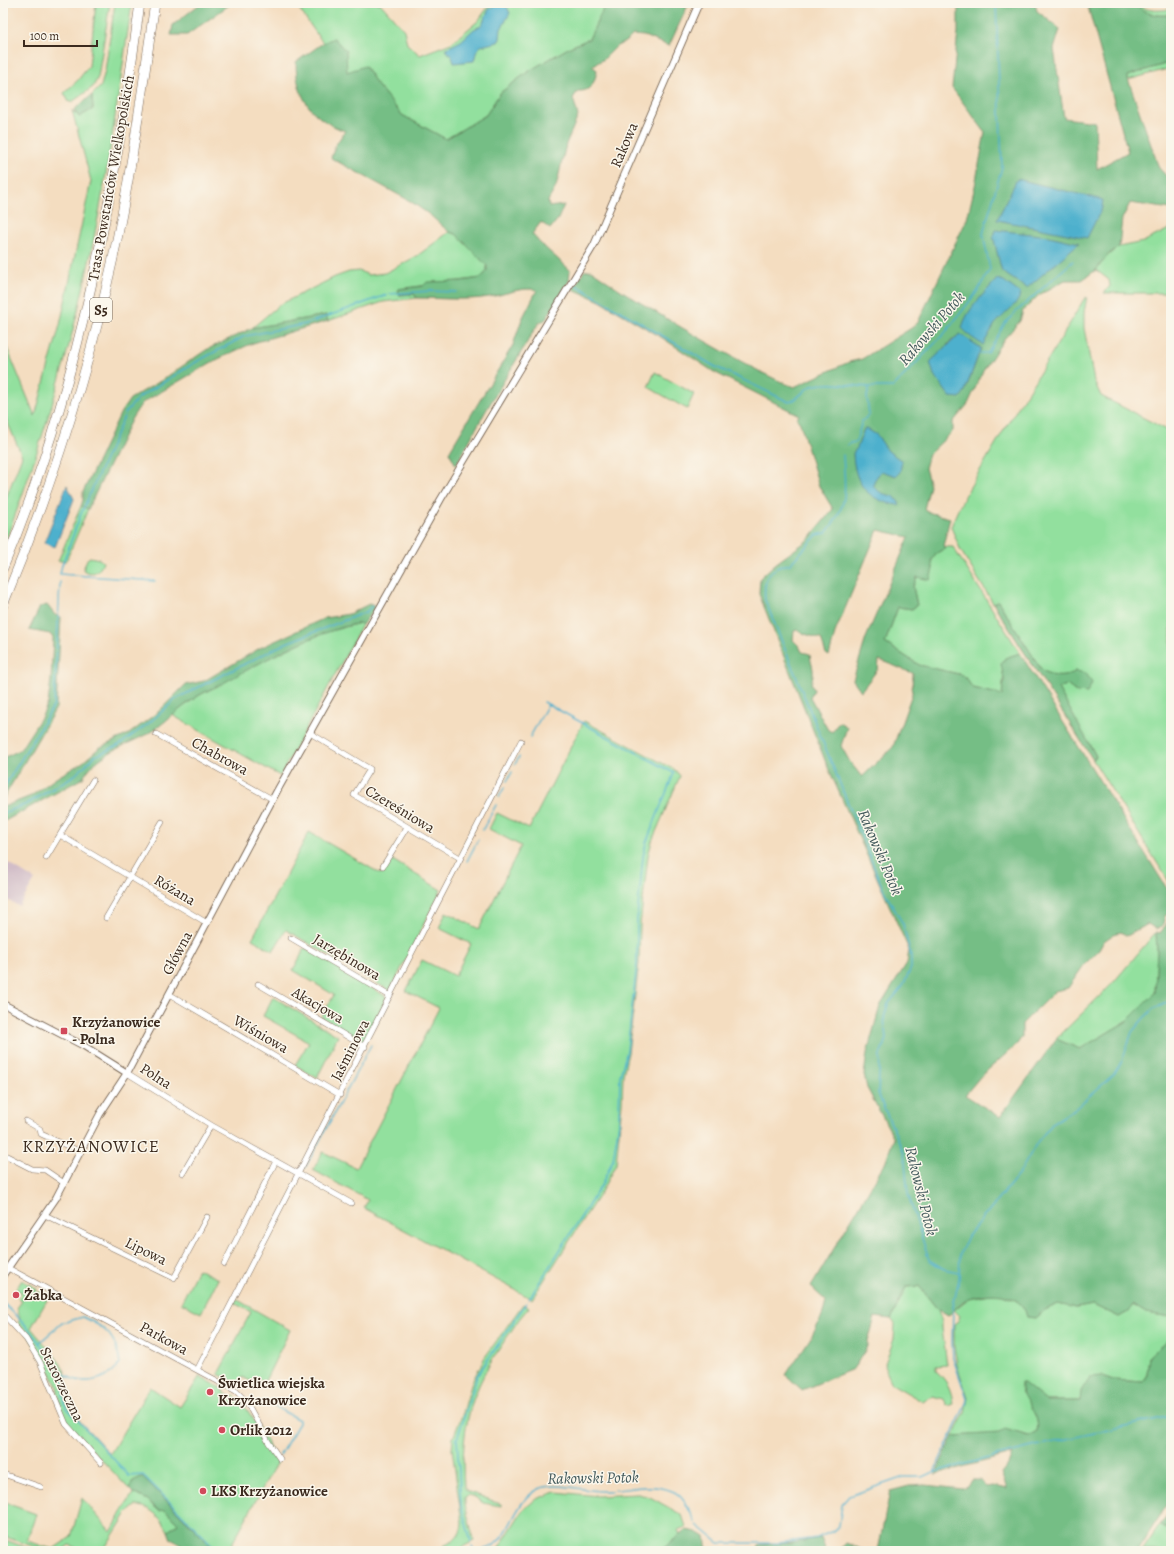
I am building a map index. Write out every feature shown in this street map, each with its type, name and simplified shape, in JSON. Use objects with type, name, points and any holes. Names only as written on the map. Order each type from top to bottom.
[{"type":"highway","name":"Trasa Powstańców Wielkopolskich","points":[[3,568],[36,483],[83,324],[110,194],[140,3]]},
{"type":"highway","name":"Trasa Powstańców Wielkopolskich","points":[[3,605],[50,487],[75,408],[97,328],[125,196],[154,3]]},
{"type":"street","name":"Rakowa","points":[[310,733],[440,499],[602,229],[699,3]]},
{"type":"street","name":"Czereśniowa","points":[[310,733],[370,769],[354,795],[460,858]]},
{"type":"street","name":"Główna","points":[[3,1275],[45,1215],[81,1152],[100,1114],[128,1073],[272,799],[310,733]]},
{"type":"street","name":"Chabrowa","points":[[156,734],[272,799]]},
{"type":"street","name":"Jaśminowa","points":[[197,1370],[365,1047],[460,858],[521,741]]},
{"type":"street","points":[[46,858],[93,780]]},
{"type":"street","points":[[106,918],[162,822]]},
{"type":"street","points":[[383,866],[407,827]]},
{"type":"street","name":"Różana","points":[[60,835],[207,923]]},
{"type":"street","name":"Jarzębinowa","points":[[291,938],[390,996]]},
{"type":"street","name":"Akacjowa","points":[[258,984],[365,1047]]},
{"type":"street","name":"Wiśniowa","points":[[169,994],[340,1095]]},
{"type":"street","name":"Polna","points":[[3,1004],[84,1046],[211,1125],[351,1203]]},
{"type":"street","points":[[26,1121],[40,1129],[40,1134],[81,1152]]},
{"type":"street","points":[[183,1173],[211,1125]]},
{"type":"street","points":[[3,1154],[32,1169],[45,1170],[64,1183]]},
{"type":"street","points":[[224,1264],[276,1161]]},
{"type":"street","name":"Lipowa","points":[[45,1215],[174,1278],[207,1217]]},
{"type":"street","name":"Parkowa","points":[[8,1268],[236,1391],[246,1401],[269,1444],[280,1459]]},
{"type":"street","name":"Starorzeczna","points":[[3,1314],[26,1339],[37,1357],[49,1379],[56,1402],[66,1424],[101,1463]]},
{"type":"street","points":[[3,1474],[42,1487]]},
{"type":"shaded area","points":[[3,860],[35,880],[19,906],[3,898]]},
{"type":"green space","points":[[96,3],[110,3],[98,77],[93,87],[72,102],[69,102],[64,93],[78,80],[89,66]]},
{"type":"green space","points":[[115,3],[132,3],[110,150],[86,278],[55,395],[3,548],[3,506],[22,456],[3,412],[3,338],[35,416],[60,325],[91,181],[72,110],[79,117],[93,109],[92,95],[101,86],[105,71]]},
{"type":"green space","points":[[201,3],[232,3],[187,35],[171,35],[173,25]]},
{"type":"green space","points":[[295,3],[380,3],[404,30],[407,44],[420,55],[451,43],[478,21],[491,3],[606,3],[589,39],[570,47],[529,71],[500,93],[486,115],[446,139],[402,115],[378,86],[365,67],[347,73],[334,38],[323,43]]},
{"type":"green space","points":[[606,3],[689,3],[669,46],[644,36],[633,35],[625,42],[617,46],[604,59],[592,66],[597,70],[594,82],[586,90],[578,91],[573,98],[578,116],[566,144],[556,187],[548,201],[549,207],[564,205],[558,219],[550,229],[541,222],[532,234],[570,270],[569,281],[546,319],[538,324],[484,414],[456,465],[449,452],[513,345],[522,319],[537,290],[525,289],[495,296],[471,299],[417,298],[414,294],[399,295],[398,289],[423,286],[427,282],[461,281],[481,278],[487,271],[487,266],[456,234],[449,232],[430,215],[410,201],[331,158],[335,146],[345,131],[323,120],[308,106],[299,86],[296,62],[323,43],[334,38],[346,51],[347,72],[365,66],[378,86],[402,115],[446,139],[486,115],[500,93],[529,71],[570,47],[589,39]]},
{"type":"green space","points":[[958,3],[1035,3],[1037,11],[1060,29],[1054,49],[1064,118],[1095,122],[1097,169],[1128,152],[1087,3],[1135,3],[1143,10],[1151,14],[1171,15],[1171,62],[1127,76],[1159,168],[1171,181],[1171,209],[1130,203],[1122,219],[1119,247],[1109,254],[1096,270],[1082,280],[1065,280],[1039,295],[1023,311],[1020,321],[1004,339],[983,371],[968,404],[953,422],[953,431],[929,454],[925,468],[930,486],[924,509],[931,513],[950,518],[943,546],[947,547],[937,553],[932,560],[933,569],[930,580],[917,577],[913,587],[917,605],[912,609],[898,607],[885,643],[919,665],[963,675],[973,688],[1002,695],[1004,679],[1001,664],[1005,658],[1020,653],[1171,895],[1171,911],[1165,916],[1162,927],[1156,929],[1148,924],[1127,936],[1121,932],[1114,934],[1104,941],[1099,950],[1084,965],[1068,988],[1055,991],[1022,1024],[1022,1037],[1017,1044],[980,1077],[965,1095],[1000,1117],[1056,1039],[1080,1049],[1127,1021],[1155,993],[1157,950],[1156,932],[1160,933],[1171,918],[1171,1317],[1146,1313],[1133,1305],[1128,1312],[1119,1317],[1094,1305],[1076,1308],[1058,1304],[1045,1310],[1036,1318],[1027,1317],[1019,1302],[1012,1298],[996,1294],[987,1294],[967,1299],[948,1316],[938,1310],[919,1286],[906,1287],[891,1319],[875,1317],[866,1349],[853,1369],[802,1390],[786,1375],[810,1339],[824,1311],[826,1301],[811,1287],[885,1163],[894,1138],[867,1088],[864,1075],[867,1053],[880,1006],[907,963],[909,950],[826,763],[759,594],[760,578],[775,564],[808,540],[833,509],[819,486],[800,423],[797,419],[799,415],[714,372],[661,337],[600,301],[573,289],[584,271],[591,270],[640,303],[726,353],[776,380],[794,387],[849,362],[862,359],[913,327],[919,320],[967,219],[985,132],[952,88],[958,32]],"holes":[[[997,279],[1017,302],[995,324],[964,322]],[[957,336],[981,348],[965,391],[947,345]],[[878,530],[909,537],[866,638],[853,680],[861,691],[878,669],[879,660],[913,673],[912,694],[893,747],[862,777],[850,762],[841,746],[847,727],[839,722],[832,732],[828,730],[810,697],[814,690],[811,684],[813,671],[810,654],[802,652],[793,640],[794,631],[798,630],[821,639],[826,654],[829,656],[836,630]]]},
{"type":"green space","points":[[1135,3],[1150,10],[1171,9],[1171,15],[1151,14],[1143,10]]},
{"type":"green space","points":[[1171,62],[1171,68],[1128,80],[1127,76]]},
{"type":"green space","points":[[92,95],[93,109],[79,117],[74,110]]},
{"type":"green space","points":[[1171,228],[1171,293],[1104,293],[1110,286],[1109,280],[1096,270],[1109,254],[1119,247],[1143,242]]},
{"type":"green space","points":[[449,232],[456,234],[487,266],[487,271],[481,278],[398,289],[399,295],[414,294],[417,298],[383,302],[328,321],[326,315],[252,328],[279,305],[335,277],[349,272],[359,271],[369,275],[385,273],[417,256]]},
{"type":"green space","points":[[1087,297],[1084,312],[1084,328],[1094,381],[1101,396],[1171,432],[1171,885],[1093,760],[1096,756],[1060,693],[1058,687],[1067,685],[1076,692],[1076,671],[1063,676],[1054,676],[1041,669],[998,601],[993,603],[961,551],[951,527],[962,501],[986,460],[1084,299]]},
{"type":"green space","points":[[326,315],[328,321],[253,343],[212,362],[142,403],[132,418],[88,509],[81,506],[83,492],[121,412],[130,399],[162,380],[206,350],[252,328]]},
{"type":"green space","points":[[655,372],[694,394],[687,409],[648,387]]},
{"type":"green space","points":[[81,506],[88,509],[66,561],[58,561]]},
{"type":"green space","points":[[947,547],[953,547],[1020,653],[1005,658],[1002,695],[973,688],[963,675],[919,665],[885,643],[898,607],[912,609],[917,605],[913,587],[917,577],[922,577],[933,569],[932,560],[937,553]]},
{"type":"green space","points":[[90,557],[99,559],[103,562],[98,571],[93,573],[83,570],[87,559]]},
{"type":"green space","points":[[998,601],[1041,669],[1054,676],[1063,676],[1076,671],[1086,673],[1092,683],[1087,693],[1076,692],[1067,685],[1058,688],[1096,756],[1093,760],[993,603]]},
{"type":"green space","points":[[369,604],[375,608],[362,625],[360,623],[324,633],[291,647],[201,694],[191,700],[154,730],[103,757],[88,770],[83,778],[3,822],[3,807],[31,796],[56,778],[83,762],[99,748],[129,734],[158,712],[185,685],[204,681],[260,648],[325,618],[349,614]]},
{"type":"green space","points":[[47,605],[55,615],[61,617],[56,708],[3,799],[3,758],[20,750],[42,716],[48,703],[51,680],[53,638],[50,634],[29,630],[40,607]]},
{"type":"green space","points":[[360,623],[362,625],[280,776],[172,715],[198,696],[265,660],[319,634]]},
{"type":"green space","points":[[584,721],[675,770],[680,776],[652,841],[648,856],[640,925],[639,963],[628,1053],[623,1075],[616,1164],[601,1192],[532,1299],[364,1208],[368,1200],[313,1170],[323,1152],[356,1168],[439,1008],[406,991],[422,960],[455,976],[471,944],[439,928],[446,912],[479,929],[521,846],[489,829],[497,813],[529,829]]},
{"type":"green space","points":[[309,832],[381,874],[391,859],[441,890],[390,991],[286,930],[273,951],[252,939]]},
{"type":"green space","points":[[1156,932],[1157,950],[1155,993],[1127,1021],[1080,1049],[1056,1039],[1112,984]]},
{"type":"green space","points":[[305,948],[387,997],[364,1042],[321,1017],[334,995],[293,970]]},
{"type":"green space","points":[[273,997],[338,1036],[317,1078],[295,1065],[309,1042],[263,1016]]},
{"type":"green space","points":[[198,1269],[218,1279],[201,1313],[181,1303]]},
{"type":"green space","points":[[22,1280],[37,1289],[36,1291],[39,1293],[41,1291],[50,1295],[31,1328],[55,1356],[65,1372],[66,1399],[71,1409],[81,1423],[110,1454],[150,1387],[180,1407],[200,1376],[224,1390],[223,1392],[231,1397],[234,1395],[241,1402],[258,1427],[277,1462],[228,1551],[216,1551],[143,1477],[133,1481],[129,1489],[68,1424],[60,1406],[57,1386],[29,1336],[18,1323],[20,1318],[17,1308],[22,1301],[18,1299],[22,1293],[16,1289]]},
{"type":"green space","points":[[919,1286],[938,1310],[942,1321],[947,1365],[936,1366],[936,1371],[946,1382],[951,1395],[953,1404],[947,1406],[944,1399],[932,1396],[923,1402],[892,1384],[884,1366],[894,1339],[895,1324],[891,1319],[906,1287]]},
{"type":"green space","points":[[996,1293],[1016,1300],[1023,1307],[1027,1317],[1036,1318],[1045,1310],[1058,1304],[1076,1308],[1094,1305],[1119,1317],[1128,1312],[1133,1305],[1146,1313],[1171,1317],[1171,1339],[1149,1356],[1147,1374],[1143,1382],[1113,1380],[1102,1376],[1082,1391],[1081,1401],[1046,1401],[1036,1394],[1021,1392],[1035,1415],[1038,1426],[1037,1431],[1028,1436],[1018,1433],[953,1436],[965,1412],[968,1398],[957,1365],[954,1347],[954,1324],[958,1321],[960,1316],[954,1310],[969,1298]]},
{"type":"green space","points":[[236,1299],[290,1330],[265,1381],[255,1378],[252,1382],[242,1377],[238,1384],[218,1374],[251,1312],[234,1303]]},
{"type":"green space","points":[[523,1304],[529,1308],[519,1319],[493,1358],[476,1392],[470,1409],[464,1445],[464,1487],[467,1491],[501,1504],[501,1506],[483,1503],[475,1497],[468,1495],[465,1497],[465,1505],[474,1541],[457,1550],[446,1551],[443,1546],[456,1538],[460,1532],[462,1523],[452,1449],[453,1438],[463,1413],[472,1382],[485,1357]]},
{"type":"green space","points":[[1171,1339],[1171,1499],[1137,1551],[878,1551],[890,1491],[909,1486],[925,1485],[963,1489],[968,1487],[972,1480],[980,1480],[987,1487],[993,1486],[1007,1489],[1001,1473],[1008,1465],[1012,1454],[936,1474],[953,1436],[999,1433],[1005,1429],[1028,1436],[1037,1431],[1038,1424],[1036,1418],[1023,1394],[1021,1383],[1024,1383],[1046,1401],[1080,1401],[1081,1391],[1090,1377],[1102,1376],[1113,1380],[1143,1382],[1147,1374],[1149,1356]]},
{"type":"green space","points":[[143,1477],[216,1551],[187,1550],[182,1545],[171,1539],[168,1531],[178,1524],[165,1510],[159,1511],[148,1500],[133,1493],[129,1489],[133,1481]]},
{"type":"green space","points":[[556,1492],[598,1496],[638,1494],[650,1497],[682,1515],[686,1527],[678,1530],[680,1535],[660,1551],[497,1551],[522,1511],[536,1499]]},
{"type":"green space","points":[[133,1493],[148,1500],[154,1507],[165,1510],[178,1524],[168,1531],[159,1518],[150,1510],[140,1506],[135,1506],[127,1513],[103,1551],[77,1551],[75,1547],[69,1545],[61,1551],[46,1551],[3,1536],[3,1502],[36,1514],[27,1541],[53,1549],[71,1537],[82,1498],[111,1532]]},
{"type":"green space","points":[[1171,1510],[1171,1532],[1160,1525]]},
{"type":"green space","points":[[1160,1525],[1171,1532],[1171,1551],[1142,1551]]},
{"type":"green space","points":[[686,1530],[697,1532],[705,1537],[707,1551],[660,1551]]},
{"type":"green space","points":[[821,1538],[826,1551],[761,1551],[758,1547],[760,1545],[792,1543]]},
{"type":"green space","points":[[3,1539],[35,1551],[3,1551]]},
{"type":"green space","points":[[846,1543],[866,1551],[838,1551]]},
{"type":"water","points":[[500,3],[505,3],[510,13],[501,29],[500,39],[498,42],[481,46],[477,50],[474,61],[454,63],[452,57],[445,49],[461,41],[474,29],[481,26],[489,9]]},
{"type":"water","points":[[1017,179],[1103,200],[1102,208],[1087,238],[997,220]]},
{"type":"water","points":[[995,230],[1049,236],[1079,243],[1027,288],[1002,272],[993,236]]},
{"type":"water","points":[[997,279],[1004,281],[1021,294],[1017,302],[995,324],[983,345],[971,337],[962,328],[967,315],[972,308]]},
{"type":"water","points":[[960,334],[981,348],[965,391],[960,398],[950,397],[934,375],[930,362]]},
{"type":"water","points":[[864,429],[867,429],[877,435],[888,451],[902,461],[900,472],[896,476],[881,471],[874,481],[874,487],[878,491],[894,496],[900,504],[898,505],[878,500],[871,495],[860,482],[856,474],[853,453],[857,448]]},
{"type":"water","points":[[67,485],[74,499],[55,547],[44,543]]},
{"type":"waterway","name":"Rakowski Potok","points":[[848,445],[856,442],[862,421],[869,415],[867,397],[869,387],[893,387],[945,333],[977,292],[990,269],[983,234],[1002,167],[996,3]]},
{"type":"waterway","points":[[980,353],[988,353],[1005,323],[1073,261]]},
{"type":"waterway","points":[[574,284],[714,366],[789,402],[796,399],[806,389],[812,386],[833,384],[869,387]]},
{"type":"waterway","points":[[155,581],[60,574],[81,514],[126,412],[138,398],[196,362],[245,336],[306,324],[389,294],[430,291],[456,292]]},
{"type":"waterway","name":"Rakowski Potok","points":[[843,455],[845,487],[839,513],[826,533],[817,535],[790,564],[772,571],[766,581],[765,600],[883,889],[903,924],[911,956],[911,968],[903,986],[888,1004],[884,1018],[886,1039],[880,1055],[878,1094],[904,1153],[908,1194],[929,1260],[944,1269],[959,1272]]},
{"type":"waterway","points":[[3,789],[54,705],[60,582]]},
{"type":"waterway","points":[[3,813],[27,804],[75,775],[95,756],[119,745],[148,724],[176,699],[286,643],[366,612],[372,606]]},
{"type":"waterway","points":[[529,1299],[602,1184],[613,1160],[619,1123],[620,1076],[627,1051],[637,964],[637,919],[643,857],[646,843],[674,773],[544,702]]},
{"type":"waterway","points":[[530,737],[548,704]]},
{"type":"waterway","points":[[515,764],[519,757]]},
{"type":"waterway","points":[[507,781],[512,772]]},
{"type":"waterway","points":[[499,797],[504,788]]},
{"type":"waterway","points":[[483,829],[496,805]]},
{"type":"waterway","points":[[467,861],[478,840]]},
{"type":"waterway","name":"Rakowski Potok","points":[[697,1525],[719,1543],[778,1543],[817,1538],[833,1531],[839,1526],[842,1504],[849,1496],[904,1477],[923,1477],[934,1472],[967,1399],[953,1358],[952,1342],[953,1307],[959,1279],[960,1254],[968,1236],[1019,1174],[1038,1141],[1053,1123],[1076,1108],[1114,1074],[1122,1061],[1132,1032],[1153,1009],[1171,1001]]},
{"type":"waterway","points":[[305,1168],[371,1045]]},
{"type":"waterway","name":"Rakowski Potok","points":[[3,1303],[23,1322],[61,1371],[64,1384],[63,1396],[66,1407],[129,1476],[143,1475],[218,1551]]},
{"type":"waterway","points":[[471,1542],[461,1505],[457,1439],[477,1376],[526,1303]]},
{"type":"waterway","points":[[39,1343],[62,1323],[83,1317],[98,1325],[109,1334],[116,1346],[120,1364],[114,1370],[100,1379],[92,1381],[75,1380],[61,1371]]},
{"type":"waterway","points":[[265,1401],[299,1420],[299,1423],[280,1455]]},
{"type":"waterway","points":[[934,1472],[1036,1446],[1171,1416]]},
{"type":"waterway","name":"Rakowski Potok","points":[[480,1551],[492,1546],[500,1539],[506,1532],[519,1508],[531,1494],[546,1487],[563,1486],[598,1491],[639,1487],[664,1488],[680,1496],[695,1522]]},
{"type":"waterway","points":[[472,1547],[474,1551]]},
{"type":"place","name":"Krzyżanowice - Polna","points":[[64,1031]]},
{"type":"place","name":"Żabka","points":[[16,1295]]},
{"type":"place","name":"Świetlica wiejska Krzyżanowice","points":[[210,1392]]},
{"type":"place","name":"Orlik 2012","points":[[222,1430]]},
{"type":"place","name":"LKS Krzyżanowice","points":[[203,1491]]},
{"type":"district","name":"KRZYŻANOWICE","points":[[91,1146]]}]
